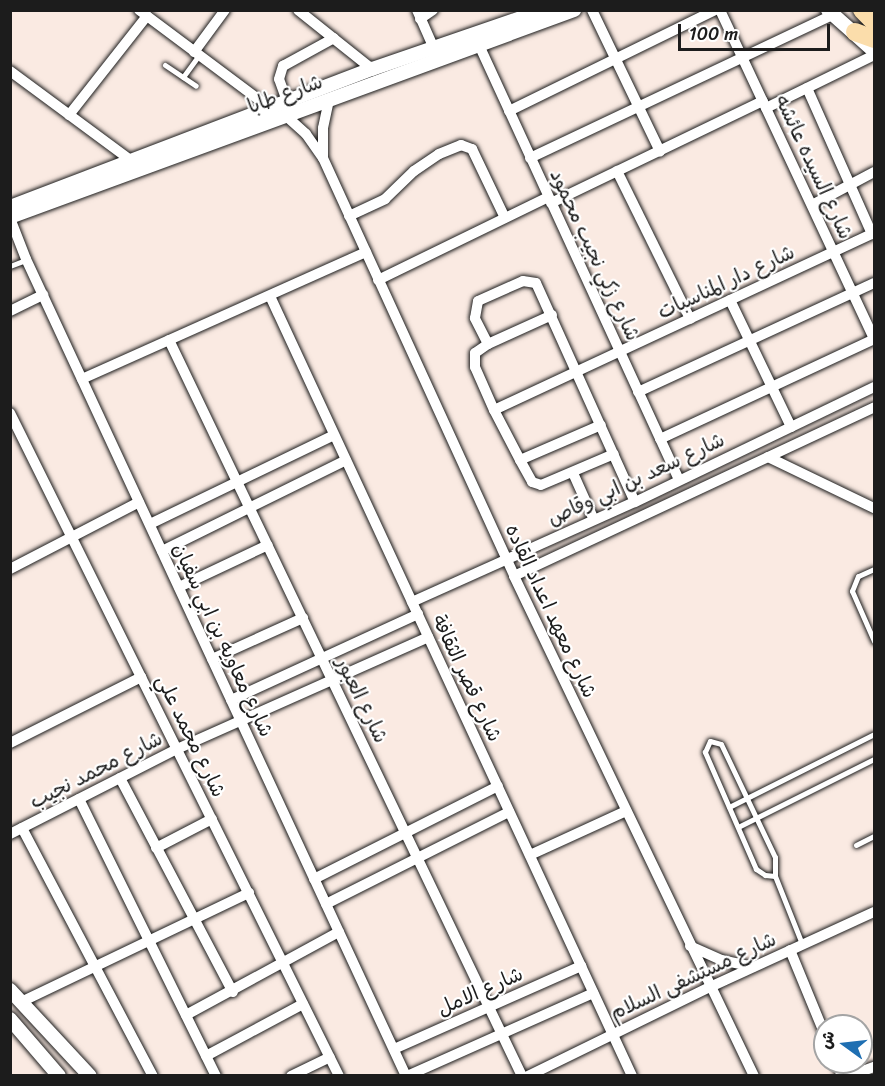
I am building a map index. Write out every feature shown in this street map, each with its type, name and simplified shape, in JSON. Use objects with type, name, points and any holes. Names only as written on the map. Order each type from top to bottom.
[{"type":"highway","points":[[862,10],[874,22]]},
{"type":"highway","points":[[855,32],[874,39]]},
{"type":"street","points":[[197,53],[225,10]]},
{"type":"street","points":[[298,10],[372,69]]},
{"type":"street","points":[[433,10],[418,15],[436,53]]},
{"type":"street","name":"شارع طابا","points":[[10,207],[129,159],[270,108],[286,108],[329,99],[528,13],[544,10]]},
{"type":"street","name":"شارع طابا","points":[[10,218],[286,108],[372,69],[478,45],[574,10]]},
{"type":"street","points":[[592,10],[660,151]]},
{"type":"street","points":[[508,111],[714,10]]},
{"type":"street","name":"شارع السيده عائشه","points":[[720,10],[874,339]]},
{"type":"street","points":[[69,115],[143,13],[270,108]]},
{"type":"street","points":[[378,280],[505,218],[764,104],[807,88],[874,53],[855,32],[831,13],[530,158]]},
{"type":"street","points":[[286,108],[279,79],[283,66],[334,39]]},
{"type":"street","name":"شارع زكي نجيب محمود","points":[[478,45],[679,479]]},
{"type":"street","points":[[10,71],[129,159]]},
{"type":"street","points":[[807,88],[873,233]]},
{"type":"street","name":"شارع معهد اعداد القاده","points":[[323,158],[323,128],[329,99]]},
{"type":"street","name":"شارع معهد اعداد القاده","points":[[286,108],[323,158],[514,576],[754,1076]]},
{"type":"street","points":[[349,216],[385,199],[414,171],[439,154],[461,145],[472,149],[505,218]]},
{"type":"street","points":[[616,171],[690,319]]},
{"type":"street","points":[[812,205],[874,172]]},
{"type":"street","name":"شارع معاويه بن ابي سفيان","points":[[10,218],[26,259],[406,1076]]},
{"type":"street","name":"شارع دار المناسبات","points":[[494,410],[873,233]]},
{"type":"street","points":[[82,379],[366,252]]},
{"type":"street","points":[[488,344],[475,318],[475,306],[478,302],[528,280],[536,283],[635,502]]},
{"type":"street","points":[[638,392],[874,283]]},
{"type":"street","points":[[10,311],[43,295]]},
{"type":"street","name":"شارع قصر الثقافة","points":[[270,296],[632,1076]]},
{"type":"street","points":[[730,300],[790,427]]},
{"type":"street","points":[[552,315],[478,350],[474,360],[494,410],[520,460],[536,484],[547,484],[614,454]]},
{"type":"street","points":[[660,439],[874,339]]},
{"type":"street","name":"شارع العبور","points":[[170,340],[522,1076]]},
{"type":"street","name":"شارع سعد بن ابي وقاص","points":[[412,602],[635,502],[874,387]]},
{"type":"street","name":"شارع سعد بن ابي وقاص","points":[[514,576],[874,407]]},
{"type":"street","name":"شارع محمد علي","points":[[10,413],[339,1076]]},
{"type":"street","points":[[520,460],[601,425]]},
{"type":"street","points":[[150,524],[334,435]]},
{"type":"street","points":[[768,457],[874,508]]},
{"type":"street","points":[[162,551],[346,460]]},
{"type":"street","points":[[573,473],[594,519]]},
{"type":"street","points":[[12,565],[139,501]]},
{"type":"street","points":[[179,587],[268,545]]},
{"type":"street","points":[[231,700],[418,614]]},
{"type":"street","points":[[212,660],[303,618]]},
{"type":"street","name":"شارع محمد نجيب","points":[[10,834],[177,749],[428,637]]},
{"type":"street","points":[[10,743],[141,677]]},
{"type":"street","points":[[120,778],[233,992]]},
{"type":"street","points":[[314,879],[498,786]]},
{"type":"street","points":[[79,799],[216,1076]]},
{"type":"street","points":[[530,855],[626,811]]},
{"type":"street","points":[[326,904],[510,812]]},
{"type":"street","points":[[156,848],[212,819]]},
{"type":"street","points":[[22,828],[153,1076]]},
{"type":"street","points":[[21,1002],[249,893]]},
{"type":"street","name":"شارع مستشفى السلام","points":[[528,1076],[710,987],[874,912]]},
{"type":"street","points":[[186,1015],[233,992],[339,932]]},
{"type":"street","points":[[690,946],[721,960],[753,967]]},
{"type":"street","points":[[790,950],[816,1014]]},
{"type":"street","name":"شارع الامل","points":[[394,1049],[581,966]]},
{"type":"street","points":[[10,990],[90,1076]]},
{"type":"street","points":[[406,1076],[593,993]]},
{"type":"street","points":[[206,1056],[303,1004]]},
{"type":"street","points":[[10,1020],[59,1076]]},
{"type":"street","points":[[291,1076],[330,1057]]},
{"type":"street","points":[[849,1076],[874,1067]]},
{"type":"lane","points":[[183,77],[197,53]]},
{"type":"lane","points":[[165,65],[196,86]]},
{"type":"lane","points":[[10,266],[26,259]]},
{"type":"lane","points":[[874,569],[858,576],[852,591],[874,641]]},
{"type":"lane","points":[[729,807],[874,734]]},
{"type":"lane","points":[[775,876],[765,875],[756,869],[705,752],[710,741],[721,744],[775,857],[775,876],[802,944]]},
{"type":"lane","points":[[738,827],[874,759]]},
{"type":"lane","points":[[856,845],[874,836]]}]
